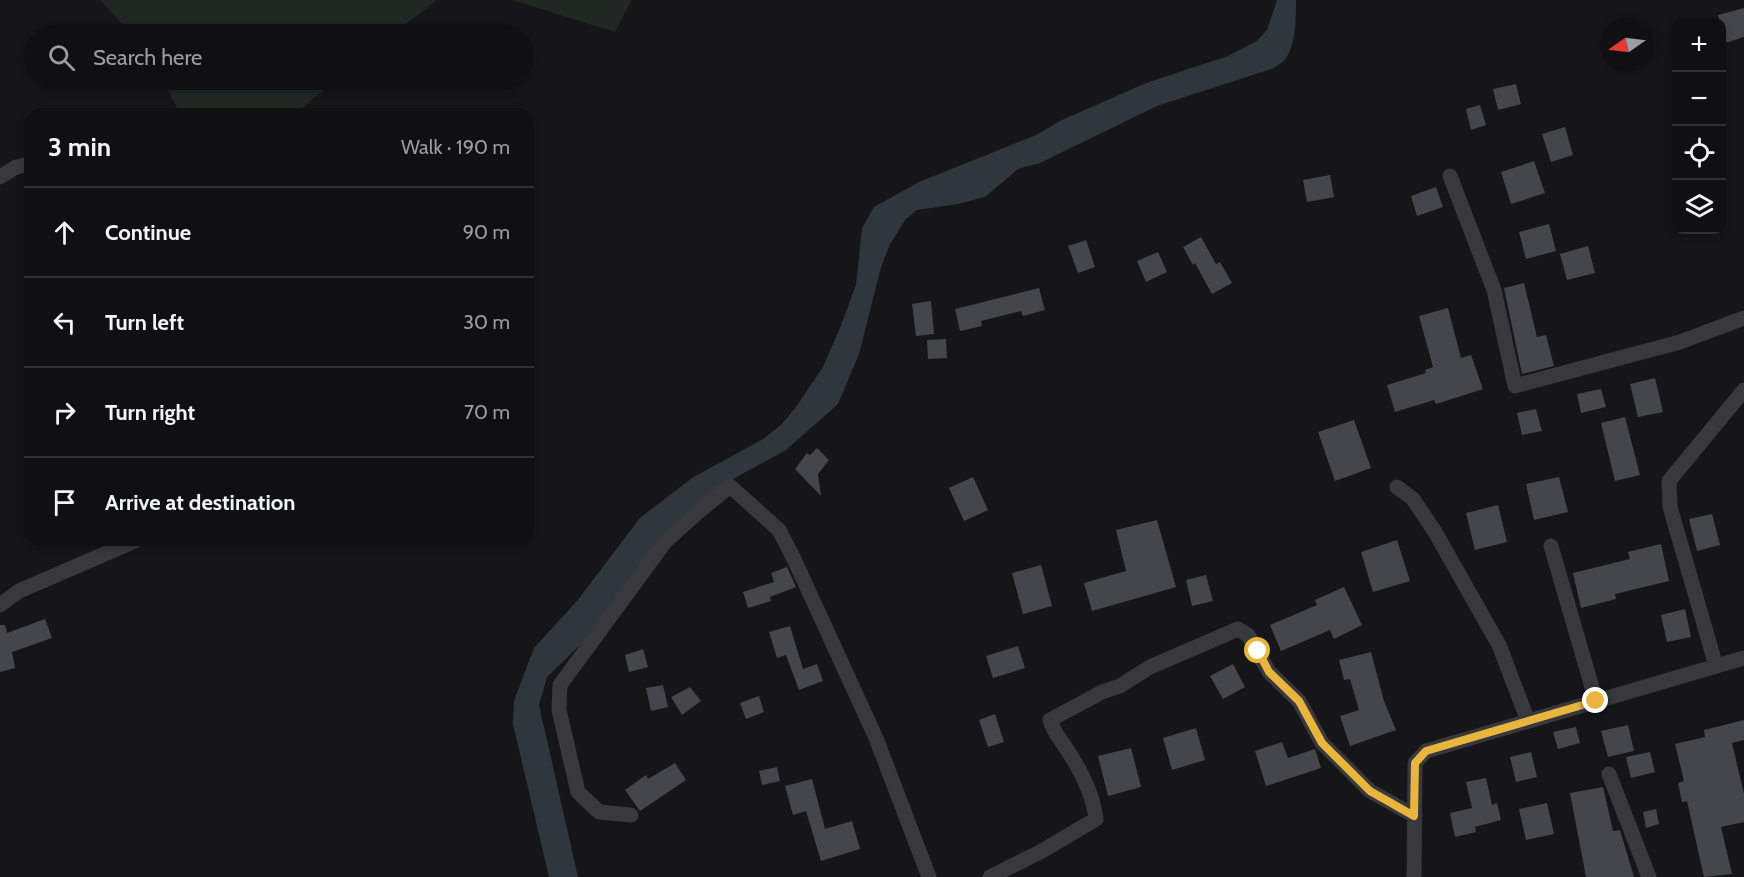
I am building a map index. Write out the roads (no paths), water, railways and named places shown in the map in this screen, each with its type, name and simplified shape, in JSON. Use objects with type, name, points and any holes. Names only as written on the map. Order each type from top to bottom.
[{"type":"street","points":[[0,177],[16,167],[24,165]]},
{"type":"street","points":[[1450,176],[1494,290],[1515,386],[1680,342],[1744,318]]},
{"type":"street","points":[[1716,666],[1670,507],[1669,481],[1744,390]]},
{"type":"street","points":[[631,815],[599,812],[578,792],[559,710],[560,685],[665,542],[730,486],[779,530],[795,559],[876,738],[929,877]]},
{"type":"street","points":[[1397,487],[1413,498],[1435,532],[1499,645],[1528,721]]},
{"type":"street","points":[[0,605],[19,591],[123,546]]},
{"type":"street","points":[[1551,546],[1596,701]]},
{"type":"street","points":[[990,877],[1042,851],[1096,819],[1095,803],[1063,743],[1052,729],[1050,720],[1102,692],[1120,686],[1149,667],[1238,629],[1248,635],[1269,672],[1299,701],[1322,743],[1370,791],[1414,816]]},
{"type":"street","points":[[1414,877],[1415,763],[1426,751],[1744,658]]},
{"type":"street","points":[[1609,774],[1648,877]]}]
